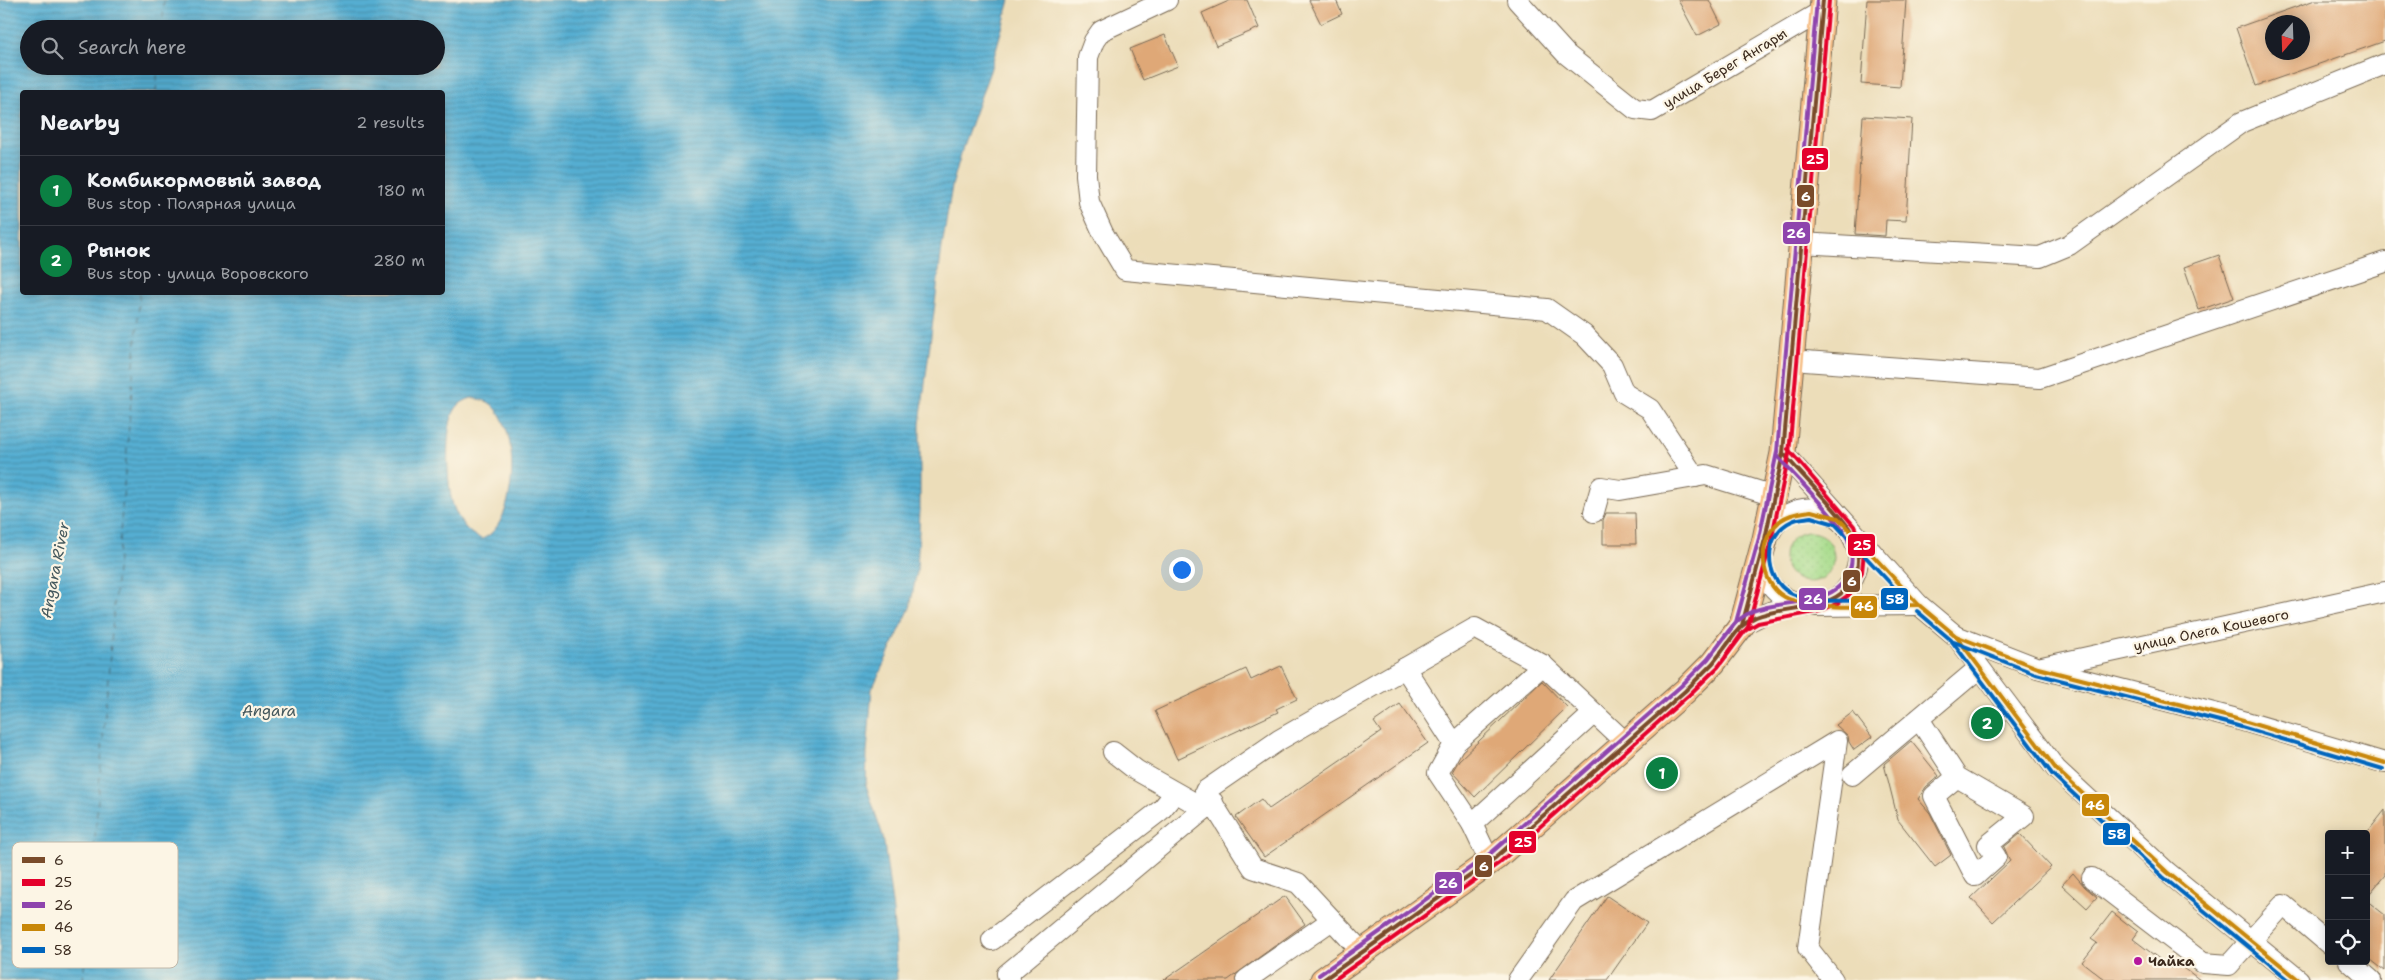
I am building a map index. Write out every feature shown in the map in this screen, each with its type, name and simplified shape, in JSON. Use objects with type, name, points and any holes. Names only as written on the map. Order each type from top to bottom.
[{"type":"main road","points":[[1323,980],[1490,862],[1692,684],[1713,663],[1742,625],[1766,539],[1783,453],[1823,5]]},
{"type":"street","points":[[1167,0],[1101,31],[1094,41],[1088,57],[1086,175],[1089,202],[1103,234],[1125,270],[1548,309],[1584,335],[1612,365],[1624,393],[1650,409],[1695,477]]},
{"type":"street","name":"улица Берег Ангары","points":[[1516,0],[1566,54],[1635,109],[1652,111],[1823,5]]},
{"type":"street","points":[[1801,242],[2040,257],[2070,245],[2242,122],[2385,64]]},
{"type":"street","points":[[1791,360],[2040,378],[2385,262]]},
{"type":"street","points":[[1783,453],[1919,605],[1956,636],[2056,768],[2167,872],[2298,980]]},
{"type":"street","points":[[1594,512],[1601,487],[1620,490],[1706,475],[1774,496]]},
{"type":"street","points":[[1808,509],[1824,511],[1838,518],[1849,529],[1856,542],[1858,556],[1857,571],[1841,595],[1828,602],[1814,606],[1798,604],[1784,598],[1772,588],[1765,575],[1761,560],[1769,531],[1780,519],[1793,512],[1808,509]]},
{"type":"street","name":"улица Олега Кошевого","points":[[2038,668],[2385,592]]},
{"type":"street","points":[[1742,625],[1769,612],[1814,606],[1919,605]]},
{"type":"street","points":[[1362,952],[1298,883],[1253,868],[1209,806],[1204,791],[1279,740],[1475,628],[1543,665],[1626,743]]},
{"type":"street","points":[[1956,636],[2038,668],[2233,718],[2385,763]]},
{"type":"street","points":[[1490,862],[1472,824],[1438,773],[1454,744],[1543,665]]},
{"type":"street","points":[[1405,668],[1454,744]]},
{"type":"street","points":[[1852,775],[1980,668]]},
{"type":"street","points":[[1472,824],[1594,713]]},
{"type":"street","points":[[1919,719],[1957,777],[2024,816],[1988,845],[1996,857],[1975,876],[1934,796],[1957,777]]},
{"type":"street","points":[[1518,980],[1574,901],[1837,741],[1808,948],[1833,980]]},
{"type":"street","points":[[1113,752],[1136,770],[1175,793],[1209,806]]},
{"type":"street","points":[[992,940],[1162,810],[1175,793]]},
{"type":"street","points":[[1009,980],[1007,974],[1209,806]]},
{"type":"street","points":[[2092,878],[2203,963],[2229,966],[2283,905],[2325,941]]},
{"type":"street","points":[[1246,980],[1332,920]]},
{"type":"street","points":[[2354,965],[2371,980]]},
{"type":"green space","points":[[1809,532],[1819,534],[1827,539],[1832,547],[1834,557],[1832,567],[1827,575],[1819,580],[1809,582],[1799,580],[1791,575],[1786,567],[1784,557],[1786,547],[1791,539],[1799,534]]},
{"type":"water","name":"Angara","points":[[0,0],[1010,0],[990,71],[964,143],[952,186],[942,247],[920,424],[920,511],[917,570],[910,608],[872,689],[866,785],[883,836],[893,911],[897,980],[0,980]],"holes":[[[473,398],[488,402],[499,413],[507,430],[511,450],[512,473],[509,495],[503,514],[494,530],[482,539],[472,534],[458,516],[453,505],[448,471],[448,442],[452,418],[455,410],[462,402]]]},
{"type":"building","points":[[1231,0],[1247,0],[1259,28],[1216,46],[1202,13]]},
{"type":"building","points":[[1309,0],[1336,0],[1342,14],[1321,24]]},
{"type":"building","points":[[1678,0],[1709,0],[1721,24],[1697,36]]},
{"type":"building","points":[[1867,0],[1906,0],[1900,87],[1861,84]]},
{"type":"building","points":[[2315,0],[2385,0],[2385,41],[2256,86],[2236,28],[2265,18],[2265,60],[2310,60],[2310,15],[2273,15]]},
{"type":"building","points":[[1165,35],[1178,66],[1143,80],[1130,49]]},
{"type":"building","points":[[1863,116],[1912,119],[1906,221],[1886,220],[1885,236],[1855,234]]},
{"type":"building","points":[[2219,255],[2234,298],[2199,310],[2184,267]]},
{"type":"building","points":[[1606,513],[1635,513],[1636,544],[1603,544],[1603,520]]},
{"type":"building","points":[[1281,666],[1297,699],[1276,709],[1278,712],[1177,759],[1155,711],[1246,669],[1251,680]]},
{"type":"building","points":[[1542,681],[1567,707],[1475,797],[1452,772],[1459,760]]},
{"type":"building","points":[[1400,704],[1428,743],[1264,857],[1236,817],[1261,799],[1269,809],[1381,732],[1374,722]]},
{"type":"building","points":[[1853,712],[1872,737],[1854,750],[1848,736],[1836,725]]},
{"type":"building","points":[[1911,741],[1939,776],[1926,787],[1918,799],[1930,813],[1951,855],[1935,867],[1898,820],[1884,764]]},
{"type":"building","points":[[2385,810],[2385,875],[2370,893],[2370,830]]},
{"type":"building","points":[[2020,834],[2051,867],[1993,922],[1971,898],[2010,861],[2004,847]]},
{"type":"building","points":[[2073,873],[2097,897],[2087,908],[2062,885]]},
{"type":"building","points":[[1285,896],[1305,924],[1228,980],[1164,980]]},
{"type":"building","points":[[1607,896],[1647,923],[1607,980],[1549,980]]},
{"type":"building","points":[[2370,903],[2385,915],[2385,971],[2370,959]]},
{"type":"building","points":[[2112,912],[2138,932],[2133,939],[2171,968],[2176,962],[2200,980],[2105,980],[2082,962],[2097,943],[2091,939]]},
{"type":"ferry route","points":[[163,20],[164,0]]},
{"type":"ferry route","points":[[156,90],[157,75]]},
{"type":"ferry route","points":[[94,842],[140,295]]},
{"type":"ferry route","points":[[83,980],[84,968]]},
{"type":"transit line","name":"26","points":[[1319,975],[1491,853],[1681,686],[1708,659],[1736,622],[1759,538],[1777,452],[1817,0]]},
{"type":"transit line","name":"6","points":[[1323,980],[1495,858],[1685,691],[1713,663],[1742,625],[1765,539],[1783,453],[1823,0]]},
{"type":"transit line","name":"25","points":[[1334,980],[1499,863],[1689,695],[1718,667],[1748,627],[1771,541],[1789,454],[1829,1]]},
{"type":"transit line","name":"25","points":[[1726,656],[1743,632],[1758,623],[1820,611],[1836,604],[1850,594],[1862,572],[1864,551],[1854,526],[1788,449]]},
{"type":"transit line","name":"6","points":[[1721,652],[1740,628],[1756,617],[1814,605],[1828,601],[1841,594],[1850,584],[1857,569],[1857,548],[1849,528],[1783,453]]},
{"type":"transit line","name":"26","points":[[1716,648],[1732,627],[1747,614],[1766,607],[1810,600],[1824,595],[1836,589],[1845,579],[1851,565],[1852,557],[1844,532],[1778,457]]},
{"type":"transit line","name":"46","points":[[1811,511],[1838,518],[1919,605],[1835,607],[1803,603],[1780,594],[1773,586],[1765,567],[1764,556],[1768,536],[1774,527],[1786,517],[1811,511]]},
{"type":"transit line","name":"58","points":[[1811,517],[1835,524],[1905,599],[1830,601],[1801,597],[1790,593],[1781,586],[1771,567],[1770,556],[1776,536],[1782,527],[1792,521],[1811,517]]},
{"type":"transit line","name":"46","points":[[1919,605],[1956,636],[2056,769],[2167,872],[2299,980]]},
{"type":"transit line","name":"58","points":[[1917,611],[1951,640],[2052,774],[2163,877],[2289,980]]},
{"type":"transit line","name":"46","points":[[1956,636],[2038,668],[2233,718],[2385,763]]},
{"type":"transit line","name":"58","points":[[1954,642],[2036,674],[2231,724],[2383,769]]},
{"type":"place","name":"Рынок","points":[[1987,723]]},
{"type":"place","name":"Комбикормовый завод","points":[[1662,773]]},
{"type":"place","name":"Чайка","points":[[2138,961]]},
{"type":"water label","name":"Angara River","points":[[55,570]]}]
